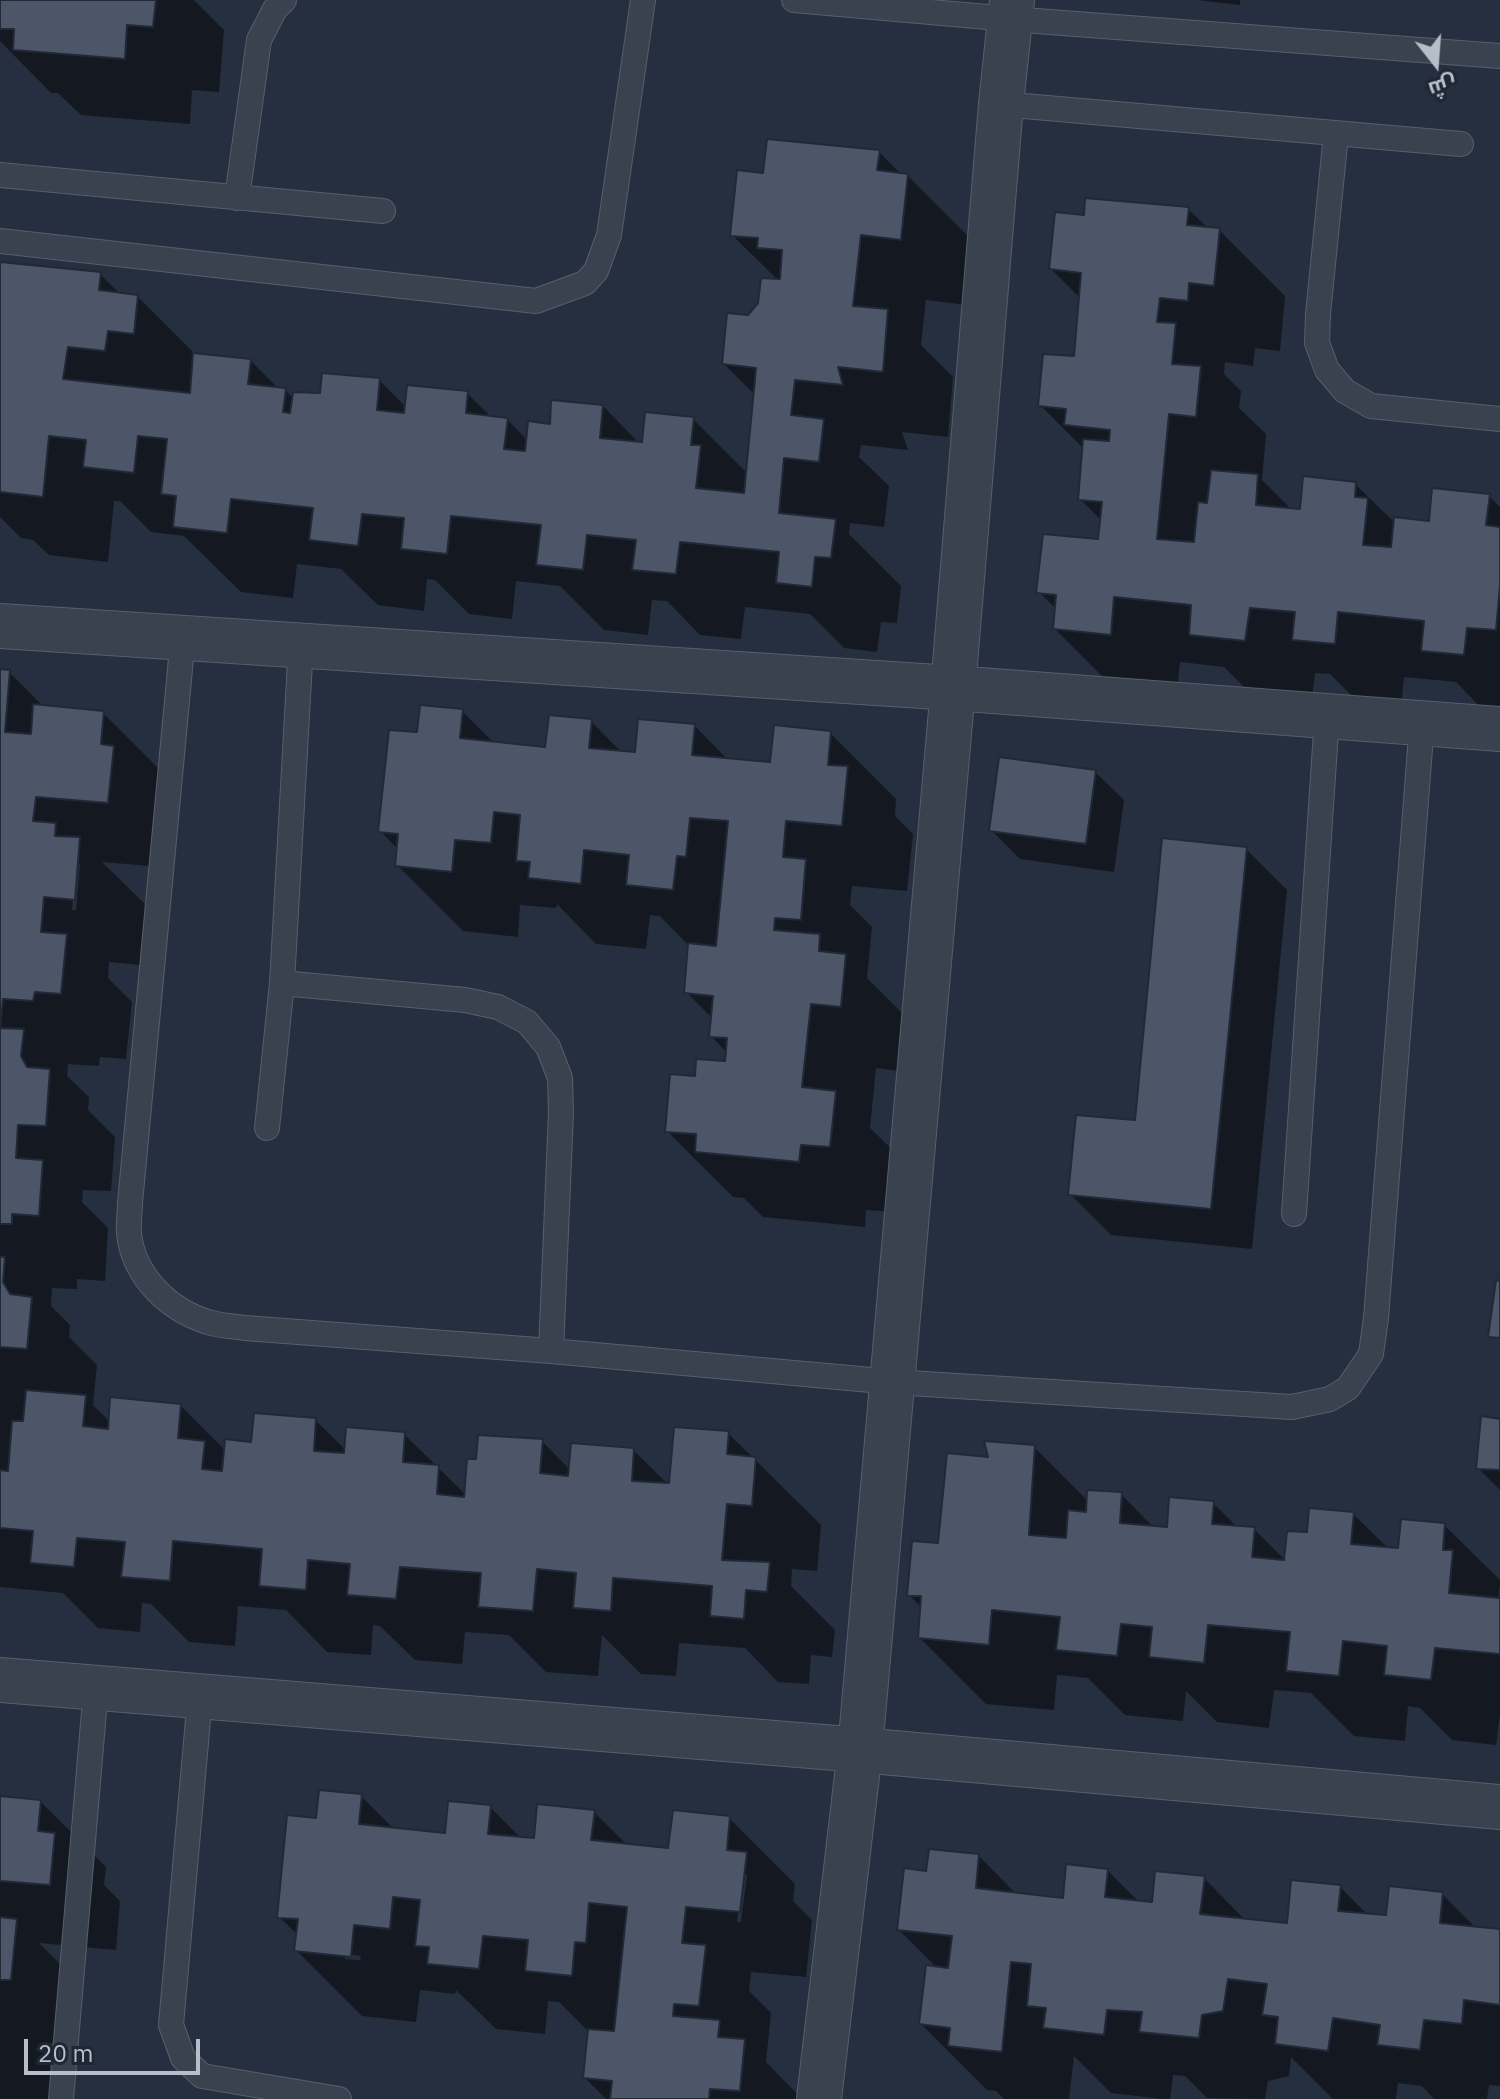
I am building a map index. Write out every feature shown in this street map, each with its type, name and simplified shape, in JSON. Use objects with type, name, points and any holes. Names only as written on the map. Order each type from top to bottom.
[{"type":"street","points":[[819,2099],[860,1750],[1011,9]]},
{"type":"street","points":[[0,626],[953,688],[1500,729]]},
{"type":"street","points":[[0,1680],[860,1750],[1500,1807]]},
{"type":"lane","points":[[237,198],[259,40],[275,9],[284,0]]},
{"type":"lane","points":[[0,241],[536,301],[585,283],[596,271],[609,235],[643,0]]},
{"type":"lane","points":[[794,0],[1011,9],[1500,56]]},
{"type":"lane","points":[[1001,104],[1461,144]]},
{"type":"lane","points":[[1336,134],[1317,343],[1327,370],[1345,391],[1371,406],[1500,419]]},
{"type":"lane","points":[[0,175],[383,211]]},
{"type":"lane","points":[[183,637],[130,1203],[129,1234],[138,1265],[156,1291],[180,1311],[211,1323],[245,1328],[551,1351],[893,1382],[1292,1407],[1330,1399],[1348,1388],[1371,1354],[1376,1318],[1422,723]]},
{"type":"lane","points":[[267,1128],[282,983],[301,644]]},
{"type":"lane","points":[[1294,1214],[1327,716]]},
{"type":"lane","points":[[282,983],[465,1000],[498,1007],[527,1022],[548,1047],[560,1078],[561,1112],[551,1351]]},
{"type":"lane","points":[[61,2099],[96,1688]]},
{"type":"lane","points":[[200,1697],[171,2025],[183,2058],[202,2076],[339,2099]]},
{"type":"building","points":[[0,0],[156,0],[153,27],[127,25],[125,59],[13,50],[14,29],[0,29]]},
{"type":"building","points":[[767,139],[880,150],[877,170],[908,174],[901,240],[861,235],[853,306],[888,309],[883,372],[838,367],[843,385],[795,380],[791,415],[824,419],[819,462],[784,458],[779,513],[836,519],[831,558],[815,557],[812,587],[776,583],[779,552],[680,542],[676,574],[632,570],[636,540],[587,535],[583,570],[536,565],[541,525],[451,516],[447,554],[401,549],[404,518],[362,514],[358,546],[309,540],[313,508],[231,499],[227,533],[173,527],[176,496],[161,494],[167,439],[138,436],[134,473],[83,467],[86,440],[49,436],[43,497],[0,492],[0,262],[101,272],[99,290],[138,295],[134,334],[108,331],[105,351],[68,347],[63,379],[190,393],[193,353],[251,359],[248,384],[286,388],[283,412],[290,413],[293,392],[320,393],[322,373],[380,378],[377,410],[404,413],[407,385],[468,391],[466,413],[508,418],[504,449],[525,451],[528,421],[550,424],[551,400],[603,405],[600,438],[642,442],[645,412],[694,417],[691,445],[701,445],[696,488],[744,493],[756,368],[722,364],[727,313],[748,315],[758,303],[761,278],[780,279],[782,250],[757,248],[758,238],[730,236],[737,170],[763,173]]},
{"type":"building","points":[[1085,198],[1189,207],[1187,225],[1220,228],[1214,286],[1189,283],[1188,301],[1160,298],[1157,322],[1176,323],[1172,364],[1201,366],[1196,417],[1169,414],[1157,539],[1194,542],[1198,502],[1207,503],[1211,470],[1258,474],[1256,505],[1300,509],[1303,476],[1356,482],[1355,497],[1368,498],[1363,545],[1391,547],[1394,517],[1429,521],[1432,488],[1490,494],[1486,525],[1500,527],[1496,630],[1467,628],[1464,655],[1421,651],[1424,621],[1338,612],[1335,644],[1292,640],[1295,612],[1250,608],[1245,641],[1189,635],[1191,605],[1114,597],[1111,635],[1053,629],[1056,595],[1036,593],[1043,534],[1098,539],[1102,502],[1078,500],[1083,439],[1109,441],[1110,430],[1064,425],[1066,409],[1038,406],[1043,354],[1074,356],[1081,273],[1049,269],[1055,212],[1084,215]]},
{"type":"building","points":[[0,669],[10,670],[5,732],[31,734],[33,704],[104,711],[101,744],[114,746],[108,803],[36,797],[33,821],[56,823],[55,836],[80,837],[75,900],[44,897],[41,932],[67,934],[61,994],[35,992],[33,1001],[3,999],[0,1027]]},
{"type":"building","points":[[420,705],[463,709],[460,738],[545,747],[549,715],[592,719],[589,748],[635,752],[638,719],[695,724],[692,755],[770,762],[774,725],[831,731],[828,765],[848,766],[842,826],[786,821],[783,857],[806,859],[801,920],[775,918],[774,930],[820,934],[819,951],[846,954],[841,1007],[811,1004],[802,1087],[836,1091],[830,1147],[801,1145],[799,1162],[695,1152],[696,1134],[665,1132],[670,1074],[695,1076],[696,1059],[725,1061],[727,1038],[709,1037],[713,996],[684,993],[688,943],[716,946],[728,821],[690,818],[686,857],[677,856],[673,890],[626,885],[629,855],[584,850],[581,884],[528,878],[530,862],[516,861],[520,815],[494,812],[491,843],[455,840],[452,872],[395,866],[398,834],[378,832],[389,730],[417,732]]},
{"type":"building","points":[[999,757],[1096,770],[1086,844],[989,831]]},
{"type":"building","points":[[1162,838],[1247,847],[1211,1209],[1068,1195],[1076,1115],[1135,1120]]},
{"type":"building","points":[[0,1028],[24,1029],[21,1056],[27,1067],[50,1069],[46,1126],[18,1125],[16,1158],[43,1160],[39,1216],[12,1214],[12,1224],[0,1224]]},
{"type":"building","points":[[0,1257],[5,1257],[3,1282],[10,1294],[32,1297],[27,1349],[0,1347]]},
{"type":"building","points":[[1496,1280],[1500,1281],[1500,1338],[1488,1337]]},
{"type":"building","points":[[26,1390],[86,1395],[83,1426],[108,1429],[110,1397],[181,1404],[178,1438],[205,1441],[202,1469],[222,1471],[225,1439],[251,1442],[254,1413],[316,1418],[314,1451],[344,1453],[346,1427],[405,1432],[403,1462],[439,1465],[437,1494],[464,1497],[467,1459],[476,1459],[478,1435],[543,1439],[540,1473],[568,1476],[571,1443],[634,1448],[632,1481],[669,1483],[674,1427],[729,1431],[727,1454],[756,1457],[752,1506],[727,1504],[722,1560],[770,1562],[767,1592],[746,1590],[744,1619],[710,1616],[712,1586],[613,1578],[611,1611],[573,1608],[576,1573],[537,1569],[533,1611],[478,1607],[481,1573],[400,1567],[396,1599],[347,1595],[350,1564],[308,1560],[306,1590],[259,1586],[262,1549],[173,1541],[170,1581],[121,1577],[125,1542],[77,1538],[74,1567],[30,1563],[33,1531],[0,1528],[0,1470],[8,1471],[12,1421],[23,1421]]},
{"type":"building","points":[[1481,1416],[1500,1419],[1500,1470],[1476,1469]]},
{"type":"building","points":[[984,1441],[1035,1445],[1029,1535],[1066,1538],[1068,1510],[1086,1512],[1087,1490],[1122,1492],[1120,1523],[1167,1527],[1169,1497],[1214,1501],[1212,1524],[1255,1527],[1252,1557],[1284,1560],[1287,1531],[1307,1532],[1309,1508],[1354,1512],[1351,1544],[1398,1548],[1401,1519],[1445,1523],[1443,1550],[1453,1550],[1449,1593],[1499,1598],[1500,1587],[1500,1654],[1435,1648],[1431,1680],[1384,1675],[1387,1646],[1343,1641],[1339,1676],[1286,1671],[1290,1632],[1208,1625],[1204,1663],[1149,1657],[1152,1627],[1121,1624],[1117,1656],[1056,1650],[1060,1617],[992,1610],[989,1645],[918,1638],[921,1596],[907,1596],[912,1541],[938,1543],[947,1453],[988,1457]]},
{"type":"building","points":[[319,1790],[362,1794],[359,1824],[445,1833],[448,1801],[491,1805],[488,1834],[534,1838],[537,1804],[595,1810],[591,1840],[668,1848],[673,1810],[730,1816],[727,1850],[747,1852],[740,1912],[686,1907],[682,1943],[706,1945],[699,2006],[674,2004],[673,2016],[720,2020],[718,2037],[745,2039],[740,2091],[710,2089],[709,2099],[610,2099],[612,2081],[583,2078],[588,2029],[614,2031],[627,1907],[589,1903],[586,1943],[575,1942],[572,1976],[525,1971],[528,1940],[483,1936],[479,1969],[427,1964],[429,1947],[415,1946],[420,1900],[393,1897],[390,1929],[354,1925],[351,1957],[294,1951],[298,1919],[277,1918],[287,1815],[316,1818]]},
{"type":"building","points":[[0,1796],[41,1800],[38,1831],[55,1833],[50,1885],[0,1881]]},
{"type":"building","points":[[929,1849],[979,1854],[976,1888],[1063,1898],[1066,1864],[1108,1869],[1105,1897],[1152,1902],[1155,1871],[1205,1876],[1200,1914],[1287,1923],[1291,1880],[1341,1885],[1338,1911],[1386,1915],[1389,1886],[1443,1892],[1440,1923],[1500,1929],[1500,2005],[1464,2000],[1462,2024],[1424,2020],[1420,2050],[1377,2045],[1380,2025],[1333,2018],[1328,2051],[1275,2044],[1278,2017],[1262,2015],[1267,1984],[1228,1979],[1223,2011],[1202,2015],[1199,2038],[1139,2032],[1142,2012],[1107,2010],[1104,2035],[1043,2028],[1046,2008],[1027,2006],[1031,1964],[1011,1962],[1002,2052],[948,2046],[950,2028],[919,2024],[926,1965],[948,1968],[952,1936],[897,1930],[904,1868],[926,1871]]},
{"type":"building","points":[[0,1917],[17,1919],[11,1980],[0,1980]]}]
